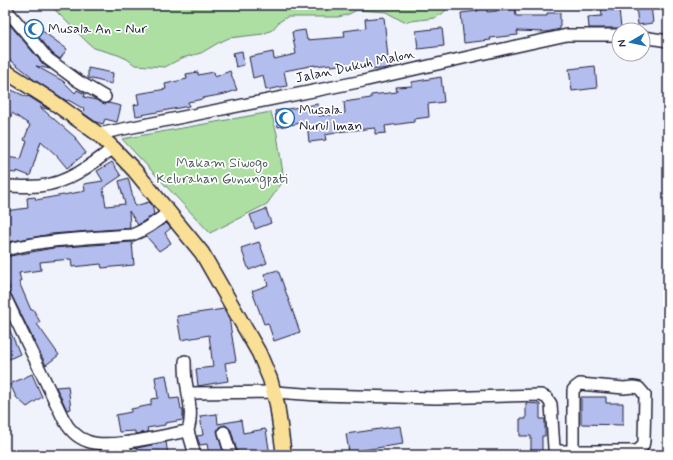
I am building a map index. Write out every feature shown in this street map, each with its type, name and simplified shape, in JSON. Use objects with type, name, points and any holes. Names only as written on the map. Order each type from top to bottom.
[{"type":"main road","points":[[5,71],[49,99],[98,134],[113,148],[169,212],[202,253],[259,353],[275,392],[284,455]]},
{"type":"street","points":[[5,8],[48,59],[65,72],[105,97]]},
{"type":"street","name":"Jalan Dukuh Malon","points":[[98,134],[363,81],[567,36],[611,35]]},
{"type":"street","points":[[651,39],[668,41]]},
{"type":"street","points":[[5,186],[40,186],[51,184],[86,169],[113,148]]},
{"type":"street","points":[[5,250],[60,241],[132,235],[140,232],[169,212]]},
{"type":"street","points":[[5,297],[68,428],[86,441],[96,444],[121,443],[188,431]]},
{"type":"street","points":[[185,361],[191,410],[191,422],[188,431],[195,455]]},
{"type":"street","points":[[188,393],[275,392],[318,395],[436,398],[541,395],[547,398],[551,404],[554,448],[558,451],[573,451],[637,451],[643,446],[644,440],[645,395],[639,388],[580,384],[576,387],[574,390],[573,451]]},
{"type":"street","points":[[224,432],[231,455]]},
{"type":"street","points":[[121,443],[128,455]]},
{"type":"green space","points":[[50,5],[472,5],[449,7],[442,14],[434,18],[404,22],[386,12],[357,10],[347,15],[338,17],[287,17],[279,22],[272,30],[263,34],[229,38],[201,53],[182,58],[165,67],[135,65],[118,55],[94,48]]},
{"type":"green space","name":"Makam Siwogo Kelurahan Gunungpati","points":[[271,112],[277,134],[284,180],[267,204],[210,233],[122,139]]},
{"type":"building","points":[[601,5],[611,5],[611,10],[619,9],[620,22],[611,22],[611,28],[589,28],[588,17],[602,16]]},
{"type":"building","points":[[636,5],[651,5],[653,23],[638,22]]},
{"type":"building","points":[[487,8],[487,12],[515,9],[516,16],[547,16],[547,13],[560,13],[560,29],[546,32],[517,31],[518,35],[464,43],[461,13],[478,11],[477,9]]},
{"type":"building","points":[[384,17],[389,68],[371,70],[371,65],[349,68],[348,64],[331,66],[331,64],[315,65],[284,71],[287,86],[266,90],[263,75],[253,78],[249,57],[273,52],[274,59],[296,54],[292,32],[305,30],[307,40],[345,37],[344,31],[366,28],[365,19]]},
{"type":"building","points":[[5,19],[43,64],[50,69],[36,66],[63,81],[75,93],[77,90],[85,94],[84,97],[105,104],[108,103],[121,106],[117,122],[105,119],[103,124],[96,122],[83,113],[84,109],[68,100],[67,101],[30,77],[31,76],[5,56]]},
{"type":"building","points":[[32,20],[43,28],[41,30],[67,49],[60,59],[53,54],[29,25]]},
{"type":"building","points":[[442,28],[444,46],[418,49],[416,31]]},
{"type":"building","points":[[242,51],[244,65],[236,67],[233,53]]},
{"type":"building","points":[[595,66],[597,88],[572,91],[569,69]]},
{"type":"building","points":[[88,68],[113,73],[112,84],[88,78]]},
{"type":"building","points":[[230,71],[237,90],[188,102],[189,106],[136,116],[134,105],[139,104],[137,94],[166,89],[165,84],[187,79],[186,74],[198,72],[198,75],[214,72],[215,77]]},
{"type":"building","points":[[441,77],[444,102],[428,104],[429,117],[414,119],[414,122],[385,126],[386,133],[375,134],[375,128],[336,132],[325,135],[326,140],[309,142],[307,122],[278,127],[275,111],[318,104],[319,116],[345,113],[344,102],[371,98],[371,95],[397,92],[396,87],[412,86],[412,82]]},
{"type":"building","points":[[5,87],[27,97],[28,96],[50,110],[40,107],[76,138],[75,139],[86,153],[67,168],[41,141],[30,176],[17,171],[17,173],[5,172],[5,157],[21,159],[27,141],[24,140],[30,125],[12,113],[7,129],[5,129]]},
{"type":"building","points":[[112,162],[121,176],[103,188],[106,206],[125,204],[119,181],[128,178],[135,206],[149,202],[152,205],[154,214],[138,225],[129,211],[130,228],[51,234],[8,242],[5,227],[5,211],[28,208],[27,198],[35,197],[36,200],[85,191],[84,184],[103,181],[97,171]]},
{"type":"building","points":[[266,209],[271,223],[255,229],[250,215]]},
{"type":"building","points":[[166,223],[171,228],[165,233],[171,243],[159,251],[146,236]]},
{"type":"building","points":[[132,242],[134,265],[102,268],[101,264],[72,267],[71,259],[40,262],[41,270],[19,273],[21,281],[19,282],[31,310],[33,309],[40,322],[37,324],[59,355],[46,365],[11,294],[7,290],[10,289],[5,272],[5,257],[53,248]]},
{"type":"building","points":[[259,242],[267,263],[249,270],[241,248]]},
{"type":"building","points":[[278,270],[300,332],[274,341],[268,323],[264,324],[252,291],[268,285],[264,274]]},
{"type":"building","points":[[224,309],[229,318],[236,361],[225,363],[228,381],[198,386],[196,369],[213,367],[209,335],[181,340],[177,316]]},
{"type":"building","points":[[5,319],[20,354],[5,361]]},
{"type":"building","points":[[32,374],[42,397],[27,407],[16,397],[10,384]]},
{"type":"building","points":[[166,375],[170,399],[179,398],[181,409],[183,409],[183,420],[147,428],[148,432],[135,434],[135,431],[119,432],[116,415],[131,412],[131,409],[151,405],[151,399],[158,398],[155,377]]},
{"type":"building","points":[[68,386],[71,409],[67,410],[56,387]]},
{"type":"building","points":[[581,397],[606,397],[606,403],[623,403],[623,425],[581,424]]},
{"type":"building","points":[[526,403],[540,404],[540,419],[545,419],[545,436],[542,436],[542,455],[531,455],[531,436],[520,436],[520,419],[526,419]]},
{"type":"building","points":[[217,414],[218,424],[241,420],[243,433],[265,429],[270,455],[238,455],[231,430],[225,425],[219,427],[217,431],[224,455],[209,455],[207,444],[200,445],[197,437],[203,435],[200,416]]},
{"type":"building","points":[[400,426],[403,444],[349,452],[346,434]]},
{"type":"building","points":[[166,442],[168,455],[139,455],[137,448]]},
{"type":"place","name":"Musala An - Nur","points":[[34,29]]},
{"type":"place","name":"Musala Nurul Iman","points":[[285,118]]}]
